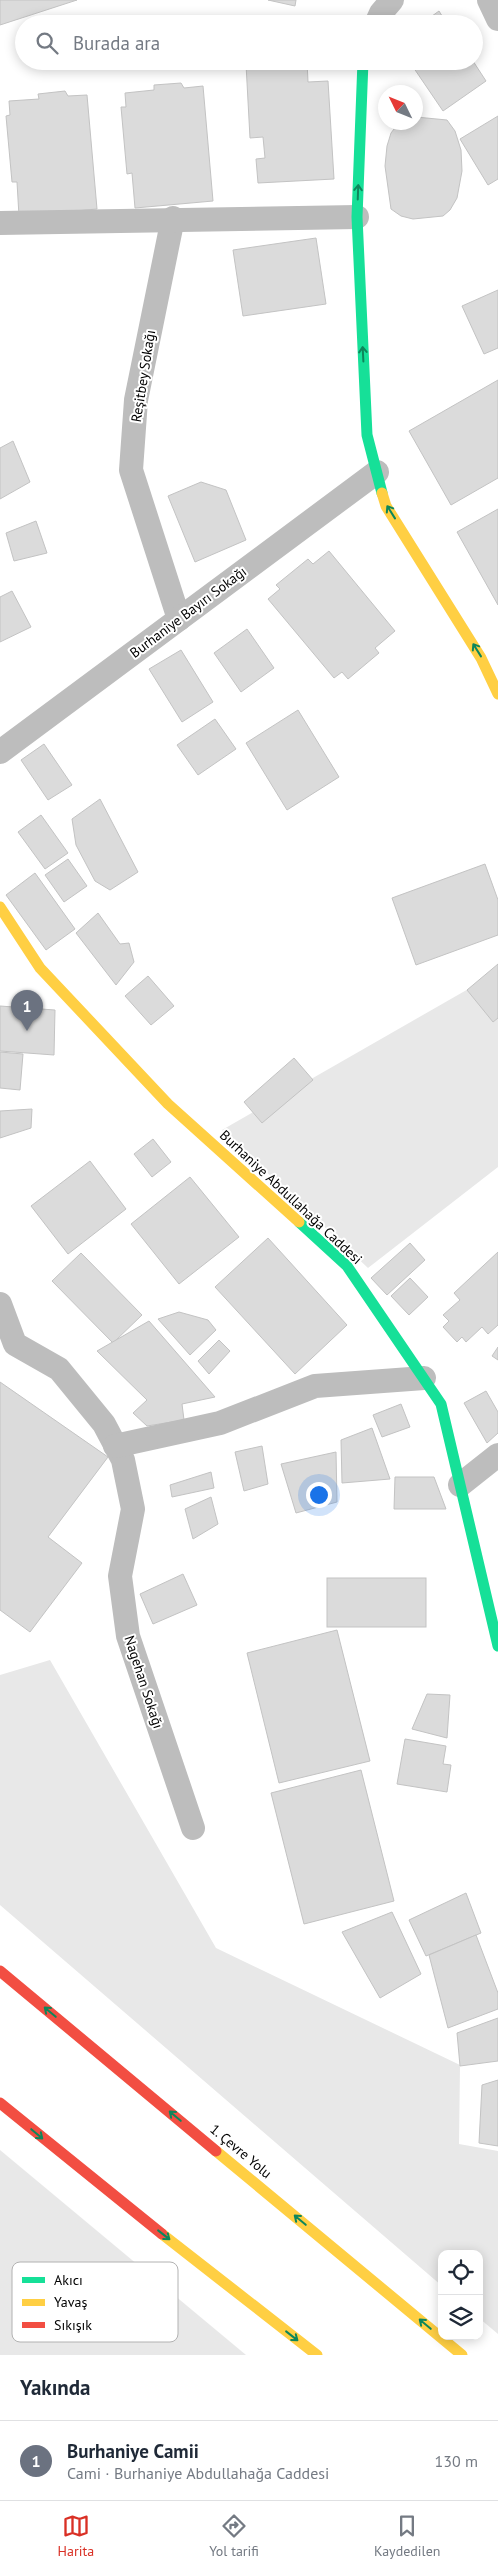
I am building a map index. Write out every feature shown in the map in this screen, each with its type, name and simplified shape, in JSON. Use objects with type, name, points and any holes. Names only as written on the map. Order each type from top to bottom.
[{"type":"main road","points":[[363,70],[357,217],[367,435],[386,506],[481,658],[498,694]]},
{"type":"main road","name":"Burhaniye Abdullahağa Caddesi","points":[[1,913],[40,968],[168,1104],[346,1266],[424,1378],[441,1404],[460,1485],[493,1604],[498,1646]]},
{"type":"main road","name":"1. Çevre Yolu","points":[[0,1970],[462,2355]]},
{"type":"main road","points":[[0,2103],[50,2146],[317,2355]]},
{"type":"street","points":[[380,15],[392,0]]},
{"type":"street","points":[[489,0],[498,19]]},
{"type":"street","points":[[0,222],[173,218],[357,217]]},
{"type":"street","name":"Reşitbey Sokağı","points":[[173,218],[136,400],[132,470],[179,619]]},
{"type":"street","name":"Burhaniye Bayırı Sokağı","points":[[0,752],[377,472]]},
{"type":"street","name":"Nagehan Sokağı","points":[[0,1304],[15,1344],[59,1369],[104,1424],[123,1460],[133,1509],[120,1576],[128,1636],[193,1828]]},
{"type":"street","points":[[116,1446],[220,1423],[315,1386],[424,1378]]},
{"type":"street","points":[[460,1485],[498,1455]]},
{"type":"shaded area","points":[[498,972],[498,1167],[368,1268],[222,1130]]},
{"type":"shaded area","points":[[50,1660],[216,1948],[460,2065],[459,2144],[498,2151],[498,2334],[483,2321],[483,2250],[438,2250],[438,2283],[0,1905],[0,1675]]},
{"type":"shaded area","points":[[0,2150],[134,2262],[12,2262],[12,2342],[178,2342],[178,2298],[246,2355],[0,2355]]},
{"type":"building","points":[[0,0],[77,0],[31,15],[15,15],[15,20],[0,25]]},
{"type":"building","points":[[268,0],[296,0],[295,6]]},
{"type":"building","points":[[439,11],[441,15],[433,15]]},
{"type":"building","points":[[246,70],[307,70],[308,82],[328,81],[334,179],[258,183],[256,159],[265,158],[263,137],[250,138]]},
{"type":"building","points":[[415,70],[479,70],[486,81],[443,111]]},
{"type":"building","points":[[181,83],[184,88],[203,86],[213,201],[135,208],[132,173],[127,174],[121,107],[126,107],[125,93],[154,90],[154,85]]},
{"type":"building","points":[[65,91],[68,96],[87,95],[97,209],[19,216],[17,182],[12,182],[6,116],[10,115],[9,101],[39,99],[38,94]]},
{"type":"building","points":[[498,116],[498,179],[488,185],[460,139]]},
{"type":"building","points":[[423,118],[447,120],[455,131],[461,150],[462,171],[457,198],[450,210],[443,216],[413,219],[401,216],[391,209],[385,166],[387,146],[393,130],[423,130]]},
{"type":"building","points":[[316,238],[326,304],[243,316],[233,250]]},
{"type":"building","points":[[498,290],[498,348],[484,354],[462,306]]},
{"type":"building","points":[[498,380],[498,478],[451,505],[409,431]]},
{"type":"building","points":[[13,441],[30,482],[0,499],[0,448]]},
{"type":"building","points":[[201,482],[226,490],[246,540],[195,562],[168,496]]},
{"type":"building","points":[[498,509],[498,605],[457,532]]},
{"type":"building","points":[[36,521],[47,553],[14,561],[6,533]]},
{"type":"building","points":[[329,551],[395,631],[375,648],[379,653],[348,679],[342,672],[334,678],[268,599],[280,589],[276,585],[308,559],[313,564]]},
{"type":"building","points":[[12,591],[31,627],[0,642],[0,597]]},
{"type":"building","points":[[247,629],[274,668],[241,692],[214,653]]},
{"type":"building","points":[[181,650],[213,702],[182,722],[149,669]]},
{"type":"building","points":[[298,710],[339,777],[287,810],[246,743]]},
{"type":"building","points":[[215,719],[236,749],[198,775],[177,745]]},
{"type":"building","points":[[44,744],[72,785],[48,800],[21,760]]},
{"type":"building","points":[[100,799],[138,872],[110,890],[95,881],[76,845],[72,819]]},
{"type":"building","points":[[41,815],[68,853],[45,869],[18,832]]},
{"type":"building","points":[[68,859],[87,886],[64,902],[45,875]]},
{"type":"building","points":[[485,864],[498,900],[498,935],[416,965],[392,898]]},
{"type":"building","points":[[35,873],[75,929],[46,950],[6,895]]},
{"type":"building","points":[[98,913],[120,944],[129,943],[134,962],[116,985],[76,933]]},
{"type":"building","points":[[498,964],[498,1018],[493,1022],[467,990]]},
{"type":"building","points":[[148,976],[174,1006],[151,1025],[125,996]]},
{"type":"building","points":[[0,1006],[55,1010],[54,1055],[0,1051]]},
{"type":"building","points":[[0,1052],[23,1054],[20,1090],[0,1088]]},
{"type":"building","points":[[294,1058],[313,1080],[262,1123],[244,1102]]},
{"type":"building","points":[[32,1109],[31,1128],[0,1138],[0,1111]]},
{"type":"building","points":[[153,1139],[171,1162],[152,1177],[134,1154]]},
{"type":"building","points":[[90,1161],[126,1209],[68,1254],[31,1206]]},
{"type":"building","points":[[190,1177],[239,1237],[179,1284],[131,1224]]},
{"type":"building","points":[[268,1238],[347,1325],[295,1374],[215,1287]]},
{"type":"building","points":[[410,1243],[425,1260],[387,1295],[371,1278]]},
{"type":"building","points":[[498,1252],[498,1325],[488,1334],[482,1327],[466,1342],[462,1337],[457,1342],[443,1327],[449,1321],[443,1315],[460,1300],[454,1293]]},
{"type":"building","points":[[81,1253],[142,1315],[113,1343],[52,1281]]},
{"type":"building","points":[[410,1278],[428,1297],[409,1315],[391,1296]]},
{"type":"building","points":[[179,1312],[208,1320],[216,1330],[190,1355],[158,1319]]},
{"type":"building","points":[[149,1321],[215,1397],[182,1404],[184,1420],[147,1426],[133,1413],[147,1400],[97,1351]]},
{"type":"building","points":[[219,1340],[230,1351],[209,1374],[198,1361]]},
{"type":"building","points":[[498,1347],[498,1360],[492,1356]]},
{"type":"building","points":[[0,1382],[108,1457],[48,1537],[82,1563],[30,1632],[0,1610]]},
{"type":"building","points":[[486,1391],[498,1412],[498,1433],[487,1443],[464,1403]]},
{"type":"building","points":[[401,1404],[410,1427],[382,1437],[373,1415]]},
{"type":"building","points":[[372,1428],[390,1479],[342,1483],[341,1440]]},
{"type":"building","points":[[262,1446],[268,1484],[244,1491],[235,1452]]},
{"type":"building","points":[[336,1452],[337,1502],[296,1513],[281,1464]]},
{"type":"building","points":[[211,1472],[214,1488],[172,1497],[170,1485]]},
{"type":"building","points":[[395,1477],[434,1477],[446,1509],[394,1509]]},
{"type":"building","points":[[211,1497],[218,1524],[193,1539],[185,1509]]},
{"type":"building","points":[[183,1574],[197,1605],[153,1624],[140,1594]]},
{"type":"building","points":[[327,1578],[426,1578],[426,1627],[327,1627]]},
{"type":"building","points":[[337,1630],[370,1761],[279,1783],[247,1653]]},
{"type":"building","points":[[427,1694],[450,1695],[447,1738],[412,1729]]},
{"type":"building","points":[[405,1739],[446,1746],[443,1764],[451,1765],[447,1792],[397,1784]]},
{"type":"building","points":[[361,1770],[394,1901],[304,1924],[271,1793]]},
{"type":"building","points":[[466,1893],[481,1933],[426,1956],[409,1920]]},
{"type":"building","points":[[392,1912],[421,1974],[380,1998],[342,1932]]},
{"type":"building","points":[[476,1935],[498,1993],[498,2009],[448,2028],[429,1955]]},
{"type":"building","points":[[498,2018],[498,2061],[460,2066],[457,2033]]},
{"type":"building","points":[[498,2080],[498,2146],[479,2143],[482,2085]]},
{"type":"traffic: fast","points":[[363,70],[357,217],[367,435],[382,493]]},
{"type":"traffic: fast","points":[[299,1222],[347,1266],[441,1404],[498,1646]]},
{"type":"traffic: slow","points":[[382,493],[386,506],[481,658],[498,694]]},
{"type":"traffic: slow","points":[[0,907],[40,968],[168,1104],[299,1222]]},
{"type":"traffic: slow","points":[[216,2151],[462,2355]]},
{"type":"traffic: slow","points":[[162,2234],[317,2355]]},
{"type":"traffic: jam","points":[[0,1971],[216,2151]]},
{"type":"traffic: jam","points":[[0,2103],[162,2234]]},
{"type":"place","name":"Burhaniye Camii","points":[[27,1031]]}]
